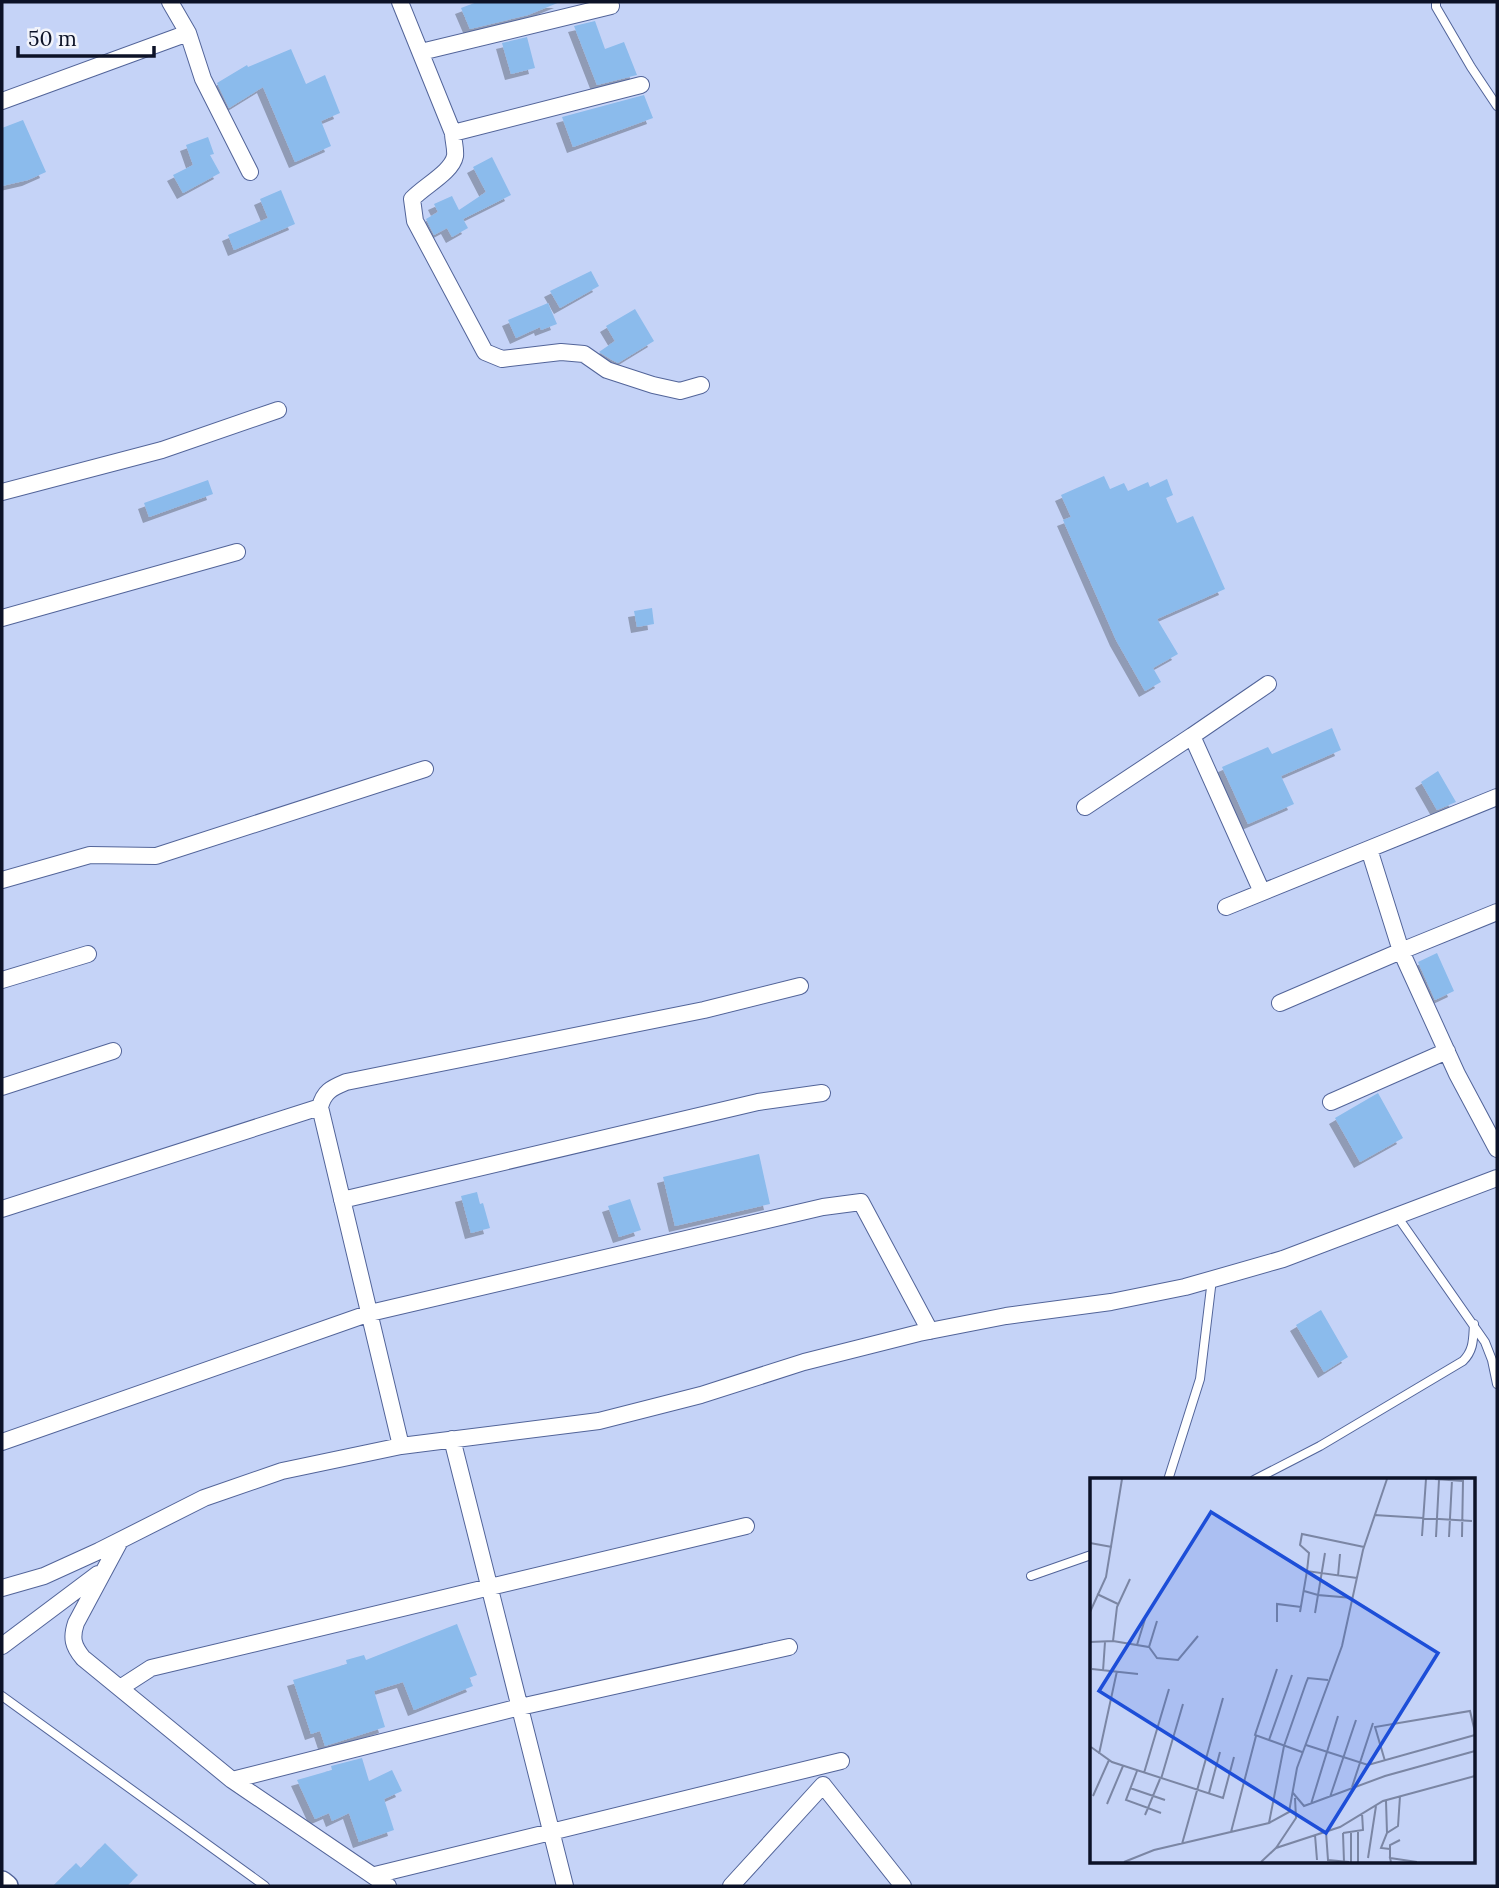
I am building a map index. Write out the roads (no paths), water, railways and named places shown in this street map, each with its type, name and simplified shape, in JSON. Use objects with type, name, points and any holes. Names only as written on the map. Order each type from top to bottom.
[{"type":"main road","points":[[2,1882],[7,1886]]},
{"type":"street","points":[[170,2],[188,33],[203,79],[250,172]]},
{"type":"street","points":[[400,2],[453,133],[455,156],[447,171],[422,188],[412,200],[415,221],[485,352],[502,359],[561,352],[584,354],[607,370],[653,385],[680,391],[701,385]]},
{"type":"street","points":[[421,52],[611,5]]},
{"type":"street","points":[[2,101],[188,33]]},
{"type":"street","points":[[453,133],[641,85]]},
{"type":"street","points":[[2,492],[162,450],[278,410]]},
{"type":"street","points":[[2,618],[237,552]]},
{"type":"street","points":[[1085,807],[1268,684]]},
{"type":"street","points":[[1192,736],[1262,892]]},
{"type":"street","points":[[2,880],[90,855],[156,856],[425,769]]},
{"type":"street","points":[[1226,907],[1497,797]]},
{"type":"street","points":[[1369,849],[1401,951],[1447,1051],[1497,1149]]},
{"type":"street","points":[[1280,1003],[1497,912]]},
{"type":"street","points":[[2,980],[88,954]]},
{"type":"street","points":[[401,1447],[320,1107],[323,1095],[331,1088],[346,1082],[704,1010],[800,986]]},
{"type":"street","points":[[2,1087],[113,1051]]},
{"type":"street","points":[[1331,1102],[1447,1051]]},
{"type":"street","points":[[342,1200],[758,1102],[822,1093]]},
{"type":"street","points":[[2,1209],[320,1107]]},
{"type":"street","points":[[2,1588],[44,1576],[204,1499],[282,1471],[452,1438],[525,1432],[599,1421],[701,1395],[804,1362],[930,1331],[1006,1316],[1111,1302],[1185,1287],[1283,1259],[1497,1178]]},
{"type":"street","points":[[2,1442],[370,1313],[809,1210],[861,1202],[930,1331]]},
{"type":"street","points":[[452,1438],[565,1886]]},
{"type":"street","points":[[120,1688],[151,1668],[746,1527]]},
{"type":"street","points":[[120,1541],[72,1633],[74,1647],[232,1780],[388,1886]]},
{"type":"street","points":[[2,1646],[90,1581],[108,1563]]},
{"type":"street","points":[[232,1780],[520,1707],[789,1647]]},
{"type":"street","points":[[375,1875],[841,1761]]},
{"type":"street","points":[[731,1886],[823,1786],[903,1886]]},
{"type":"lane","points":[[1436,2],[1436,7],[1471,67],[1497,106]]},
{"type":"lane","points":[[1398,1216],[1474,1324],[1492,1360],[1497,1384]]},
{"type":"lane","points":[[1169,1478],[1200,1379],[1212,1279]]},
{"type":"lane","points":[[1258,1478],[1330,1440],[1463,1361],[1470,1354],[1474,1324]]},
{"type":"lane","points":[[1031,1576],[1090,1555]]},
{"type":"lane","points":[[2,1696],[265,1886]]}]
